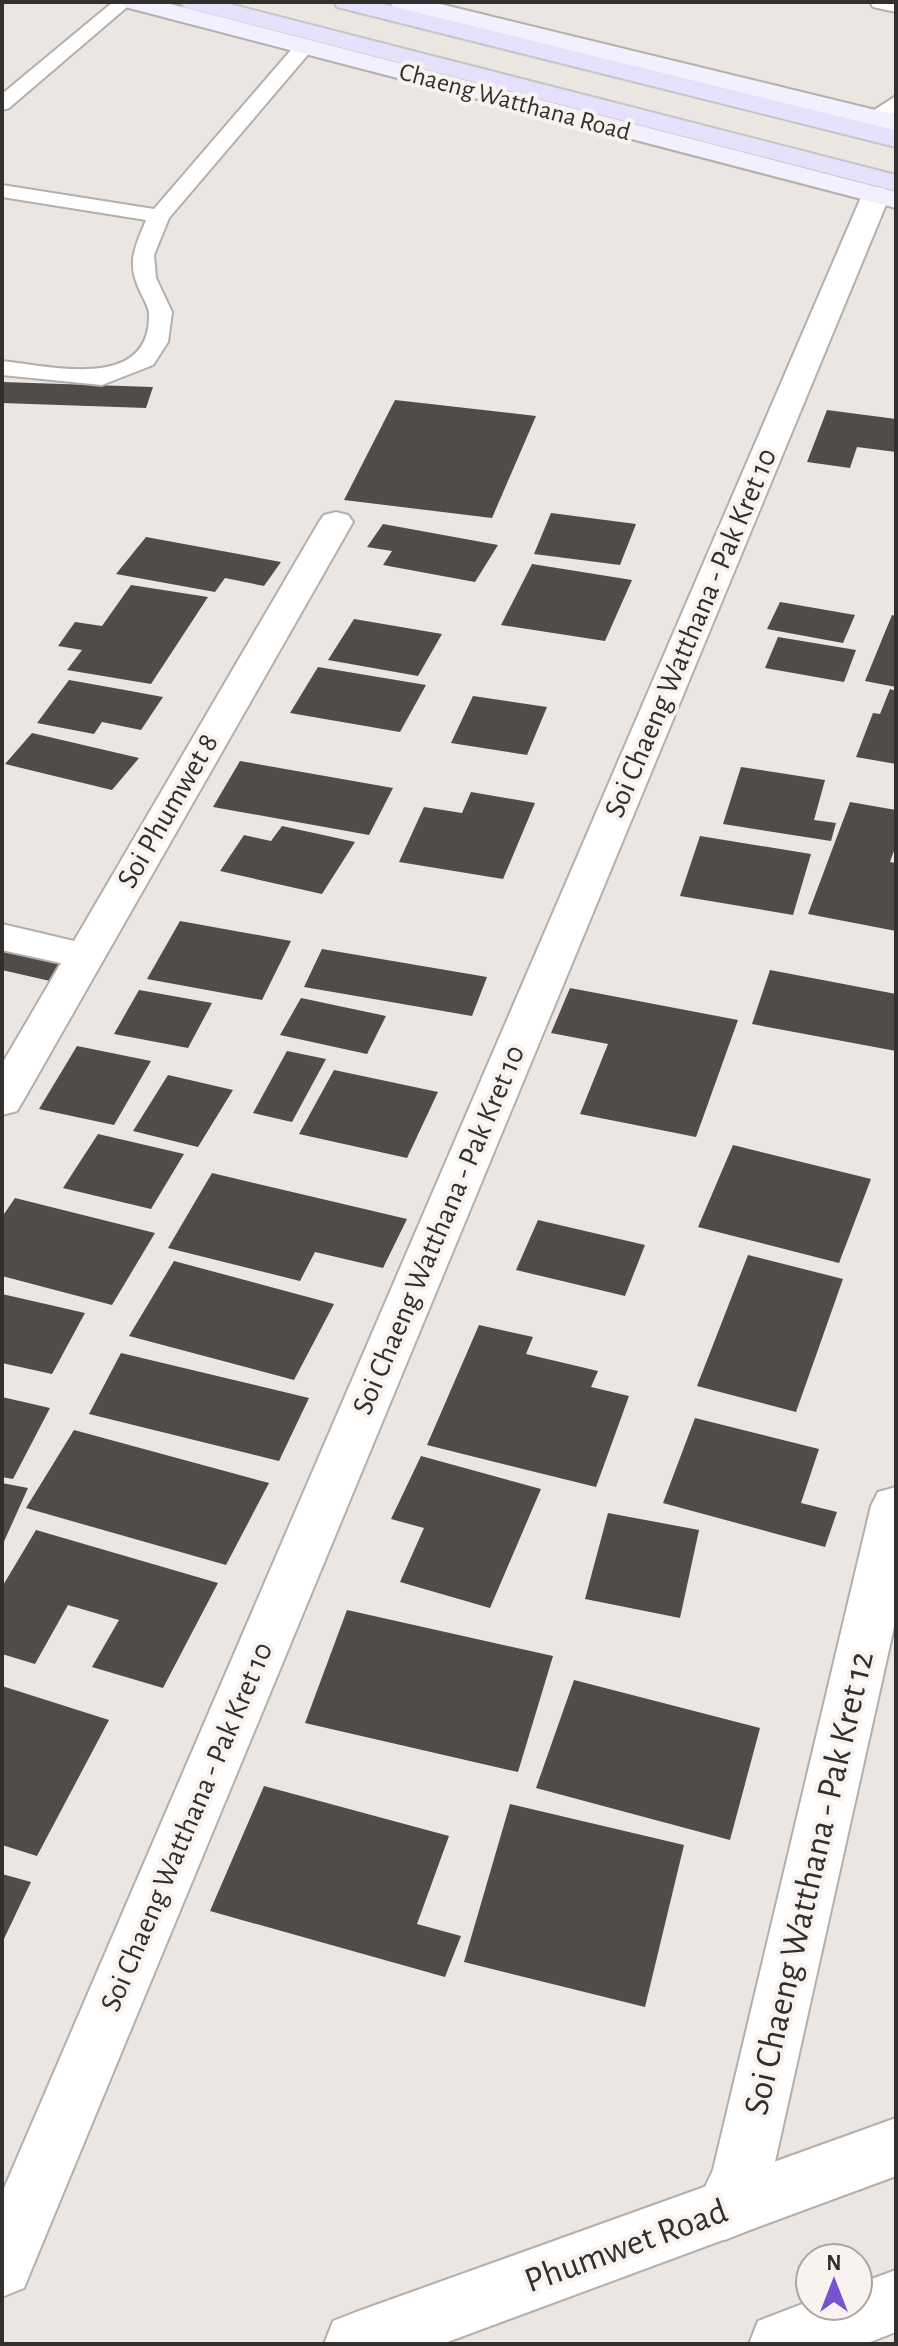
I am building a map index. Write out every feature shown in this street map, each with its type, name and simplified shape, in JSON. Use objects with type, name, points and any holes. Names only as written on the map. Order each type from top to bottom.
[{"type":"main road","name":"Chaeng Watthana Road","points":[[134,2],[304,47],[887,183]]},
{"type":"main road","points":[[193,2],[887,183]]},
{"type":"main road","name":"Chaeng Watthana Road","points":[[255,2],[887,183]]},
{"type":"main road","name":"Chaeng Watthana Road","points":[[346,2],[896,139]]},
{"type":"main road","points":[[402,2],[885,121]]},
{"type":"street","points":[[882,2],[896,5]]},
{"type":"street","name":"Soi Chaeng Watthana - Pak Kret 10","points":[[2,2266],[887,183]]},
{"type":"street","name":"Soi Phumwet 8","points":[[2,1101],[336,522]]},
{"type":"street","points":[[2,937],[84,956]]},
{"type":"street","name":"Soi Chaeng Watthana - Pak Kret 12","points":[[725,2210],[742,2175],[896,1506]]},
{"type":"street","name":"Phumwet Road","points":[[356,2344],[896,2147]]},
{"type":"street","points":[[781,2344],[896,2301]]},
{"type":"lane","points":[[2,104],[124,2]]},
{"type":"lane","points":[[2,368],[102,378],[145,360],[156,342],[161,312],[145,278],[143,255],[159,216],[304,47]]},
{"type":"lane","points":[[885,121],[896,102]]},
{"type":"lane","points":[[2,191],[159,216]]},
{"type":"building","points":[[2,382],[153,387],[146,408],[2,403]]},
{"type":"building","points":[[395,400],[536,416],[492,518],[344,500]]},
{"type":"building","points":[[827,410],[896,419],[896,452],[857,447],[850,468],[807,462]]},
{"type":"building","points":[[551,513],[636,524],[620,565],[534,554]]},
{"type":"building","points":[[383,524],[498,545],[475,582],[383,565],[392,551],[367,547]]},
{"type":"building","points":[[146,537],[281,562],[264,586],[225,578],[215,592],[116,574]]},
{"type":"building","points":[[532,564],[632,580],[605,641],[501,625]]},
{"type":"building","points":[[131,585],[208,597],[151,684],[67,670],[82,650],[58,646],[75,622],[102,626]]},
{"type":"building","points":[[780,602],[855,615],[843,643],[767,629]]},
{"type":"building","points":[[892,615],[896,616],[896,687],[865,681]]},
{"type":"building","points":[[354,619],[442,634],[418,676],[328,660]]},
{"type":"building","points":[[778,637],[856,650],[844,682],[765,668]]},
{"type":"building","points":[[318,667],[426,685],[400,732],[290,713]]},
{"type":"building","points":[[69,680],[163,697],[141,730],[102,722],[94,734],[37,723]]},
{"type":"building","points":[[890,689],[896,691],[896,764],[856,757],[873,713],[880,714]]},
{"type":"building","points":[[473,696],[547,707],[527,755],[451,743]]},
{"type":"building","points":[[32,733],[139,758],[112,790],[5,764]]},
{"type":"building","points":[[240,761],[393,788],[369,835],[213,807]]},
{"type":"building","points":[[741,767],[825,780],[814,820],[836,823],[831,841],[723,824]]},
{"type":"building","points":[[471,792],[535,803],[503,879],[399,862],[424,807],[462,813]]},
{"type":"building","points":[[850,802],[896,810],[896,845],[890,862],[896,863],[896,931],[808,914]]},
{"type":"building","points":[[282,826],[355,842],[322,894],[220,871],[244,835],[271,841]]},
{"type":"building","points":[[700,836],[811,854],[793,915],[680,896]]},
{"type":"building","points":[[180,921],[291,941],[262,1000],[147,979]]},
{"type":"building","points":[[2,943],[67,958],[50,981],[2,970]]},
{"type":"building","points":[[322,949],[487,977],[472,1016],[304,987]]},
{"type":"building","points":[[770,970],[896,994],[896,1051],[752,1024]]},
{"type":"building","points":[[570,988],[738,1020],[696,1137],[580,1114],[608,1044],[551,1033]]},
{"type":"building","points":[[139,990],[212,1003],[188,1048],[114,1034]]},
{"type":"building","points":[[301,998],[386,1016],[367,1054],[280,1035]]},
{"type":"building","points":[[77,1046],[151,1061],[114,1125],[39,1109]]},
{"type":"building","points":[[287,1051],[326,1059],[292,1122],[253,1113]]},
{"type":"building","points":[[334,1070],[438,1092],[407,1158],[299,1134]]},
{"type":"building","points":[[168,1075],[233,1090],[198,1147],[133,1131]]},
{"type":"building","points":[[98,1134],[184,1154],[151,1209],[63,1188]]},
{"type":"building","points":[[733,1145],[871,1179],[839,1263],[698,1227]]},
{"type":"building","points":[[212,1173],[407,1219],[383,1268],[315,1252],[300,1281],[168,1248]]},
{"type":"building","points":[[15,1198],[155,1233],[112,1305],[2,1276],[2,1217]]},
{"type":"building","points":[[538,1220],[645,1245],[625,1296],[516,1270]]},
{"type":"building","points":[[748,1255],[843,1279],[796,1412],[697,1386]]},
{"type":"building","points":[[174,1261],[334,1304],[294,1380],[129,1336]]},
{"type":"building","points":[[2,1294],[85,1313],[52,1374],[2,1363]]},
{"type":"building","points":[[479,1325],[533,1337],[526,1354],[598,1371],[591,1387],[629,1396],[596,1487],[427,1445]]},
{"type":"building","points":[[121,1353],[309,1398],[279,1461],[89,1414]]},
{"type":"building","points":[[2,1397],[50,1408],[13,1479],[2,1477]]},
{"type":"building","points":[[695,1418],[819,1449],[801,1503],[837,1512],[825,1547],[663,1503]]},
{"type":"building","points":[[74,1430],[269,1483],[226,1565],[26,1508]]},
{"type":"building","points":[[421,1456],[541,1489],[490,1608],[400,1582],[424,1528],[391,1519]]},
{"type":"building","points":[[2,1483],[28,1488],[2,1546]]},
{"type":"building","points":[[608,1513],[699,1530],[680,1618],[585,1599]]},
{"type":"building","points":[[36,1530],[218,1583],[163,1688],[92,1667],[119,1620],[68,1605],[35,1664],[2,1654],[2,1587]]},
{"type":"building","points":[[347,1610],[553,1656],[518,1772],[305,1723]]},
{"type":"building","points":[[574,1680],[760,1728],[730,1840],[536,1788]]},
{"type":"building","points":[[2,1686],[109,1720],[37,1856],[2,1845]]},
{"type":"building","points":[[264,1786],[449,1836],[417,1924],[461,1936],[445,1977],[210,1911]]},
{"type":"building","points":[[510,1804],[684,1845],[645,2007],[464,1962]]},
{"type":"building","points":[[2,1874],[31,1882],[2,1943]]}]
